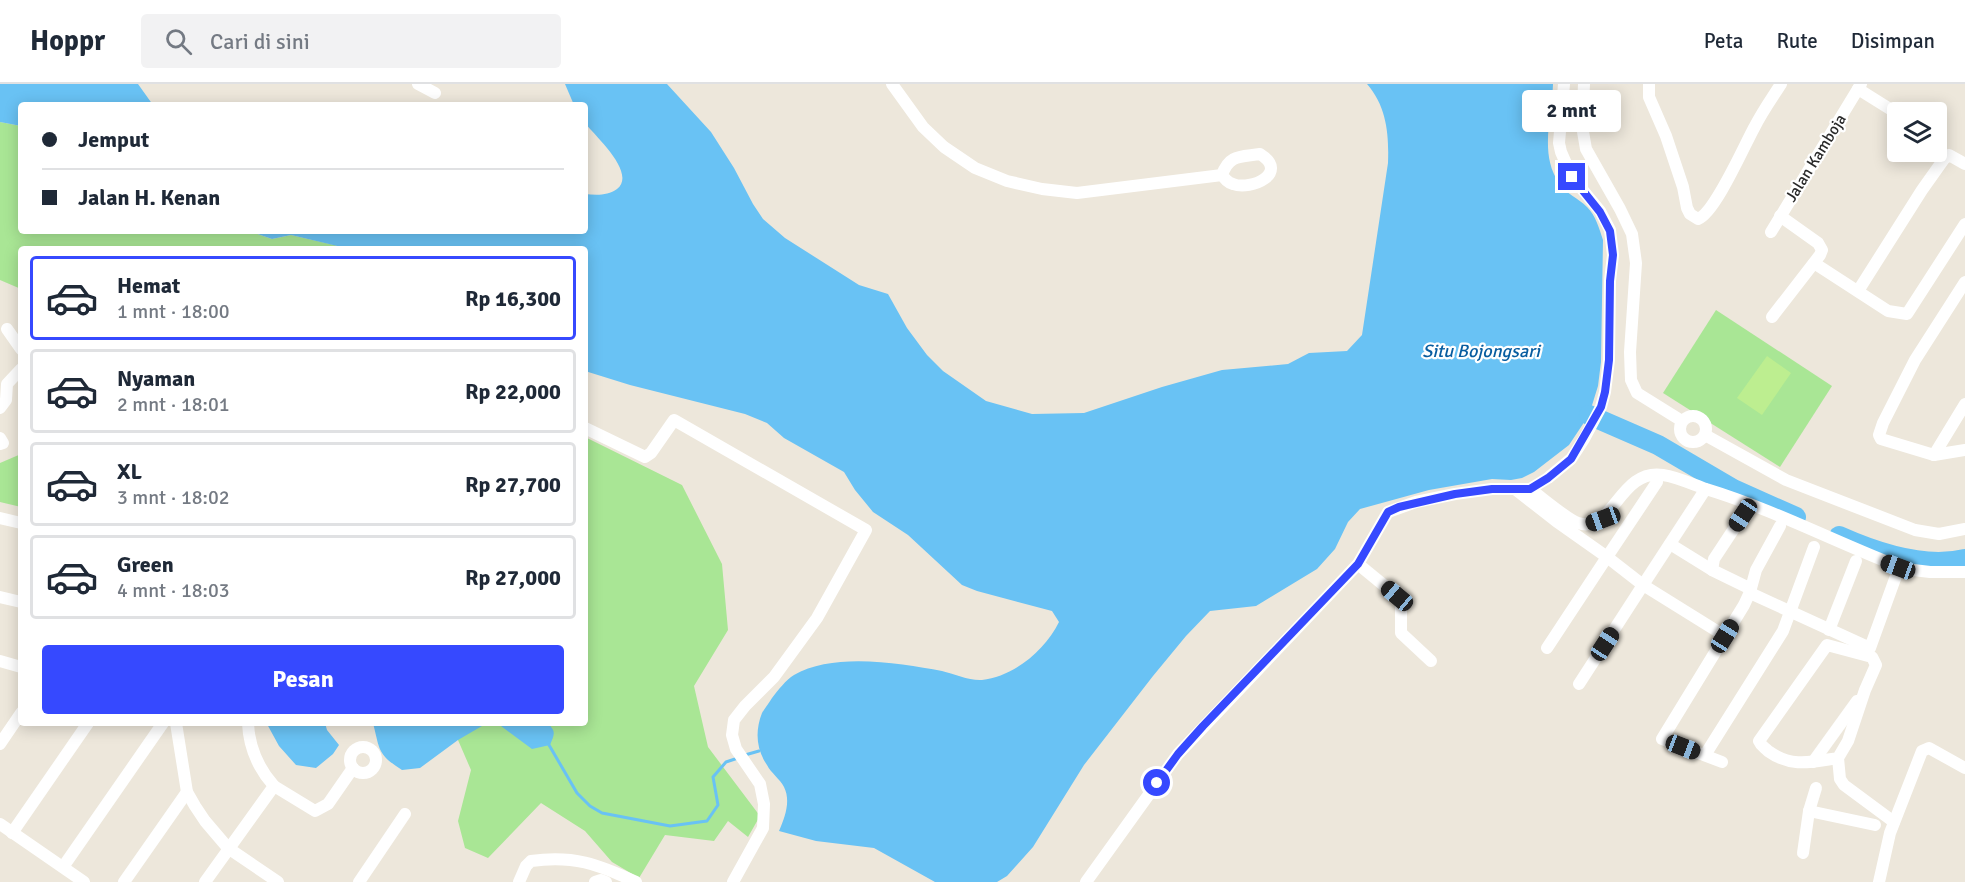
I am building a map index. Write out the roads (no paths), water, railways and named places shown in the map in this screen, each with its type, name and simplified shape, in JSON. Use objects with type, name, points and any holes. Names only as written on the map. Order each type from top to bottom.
[{"type":"street","points":[[418,84],[435,93]]},
{"type":"street","points":[[892,84],[923,127],[944,147],[975,168],[1007,181],[1042,189],[1077,193],[1222,175]]},
{"type":"street","points":[[1086,882],[1178,754],[1358,564],[1388,512],[1407,505],[1455,494],[1492,489],[1530,489],[1571,459],[1584,439],[1601,407],[1605,392],[1609,360],[1610,281],[1613,255],[1610,231],[1600,212],[1572,177],[1561,152],[1559,143],[1564,84]]},
{"type":"street","points":[[1584,84],[1582,126],[1586,149],[1620,208],[1632,234],[1636,263],[1630,352],[1631,380],[1637,393],[1682,421]]},
{"type":"street","points":[[1649,84],[1649,98],[1666,136],[1687,208],[1690,214],[1698,219],[1702,218],[1712,206],[1754,127],[1781,84]]},
{"type":"street","points":[[1860,86],[1887,106]]},
{"type":"street","name":"Jalan Kamboja","points":[[1771,232],[1860,86]]},
{"type":"street","points":[[1858,291],[1944,159],[1949,155],[1965,164]]},
{"type":"street","points":[[1772,316],[1820,255],[1821,247],[1780,216]]},
{"type":"street","points":[[1814,263],[1888,311],[1907,314],[1965,224]]},
{"type":"street","points":[[1965,282],[1960,298],[1915,360],[1879,432],[1881,439],[1934,455],[1965,450]]},
{"type":"street","points":[[7,329],[18,345]]},
{"type":"street","points":[[0,408],[6,400],[7,384],[18,372]]},
{"type":"street","points":[[1934,455],[1965,404]]},
{"type":"street","points":[[1691,416],[1700,418],[1706,424],[1705,435],[1697,442],[1685,440],[1680,433],[1682,421],[1691,416]]},
{"type":"street","points":[[588,429],[645,457],[651,453],[674,420],[866,530],[817,618],[774,677],[745,705],[734,720],[732,735],[736,750],[760,784],[764,804],[763,828],[733,882]]},
{"type":"street","points":[[1705,435],[1786,480],[1915,530],[1939,534],[1965,528]]},
{"type":"street","points":[[0,438],[3,443],[0,444]]},
{"type":"street","points":[[1530,489],[1578,523],[1589,524],[1603,519],[1634,480],[1648,475],[1663,475],[1734,497],[1905,569],[1965,572]]},
{"type":"street","points":[[1547,648],[1657,482]]},
{"type":"street","points":[[1515,489],[1643,585],[1725,636]]},
{"type":"street","points":[[1580,684],[1703,494]]},
{"type":"street","points":[[1712,570],[1714,559],[1743,515]]},
{"type":"street","points":[[0,518],[18,522]]},
{"type":"street","points":[[1722,762],[1662,739],[1751,591],[1756,570],[1780,526]]},
{"type":"street","points":[[1670,544],[1751,591],[1870,648],[1896,576]]},
{"type":"street","points":[[1705,755],[1783,631],[1814,547]]},
{"type":"street","points":[[1829,630],[1856,561]]},
{"type":"street","points":[[1358,564],[1401,601],[1401,633],[1431,661]]},
{"type":"street","points":[[0,597],[18,601]]},
{"type":"street","points":[[1838,761],[1782,760],[1760,745],[1759,741],[1827,645],[1876,660],[1848,741],[1838,761],[1840,779],[1844,785],[1893,822]]},
{"type":"street","points":[[0,661],[18,666]]},
{"type":"street","points":[[1813,762],[1865,690]]},
{"type":"street","points":[[0,744],[18,717]]},
{"type":"street","points":[[12,833],[86,726]]},
{"type":"street","points":[[63,867],[161,726]]},
{"type":"street","points":[[176,726],[187,792],[205,821],[228,848],[278,882]]},
{"type":"street","points":[[248,726],[253,752],[274,786],[315,811],[328,804],[353,768]]},
{"type":"street","points":[[1879,882],[1893,822],[1922,752],[1929,748],[1965,768]]},
{"type":"street","points":[[205,882],[274,786]]},
{"type":"street","points":[[1803,853],[1809,811],[1816,788]]},
{"type":"street","points":[[124,882],[187,792]]},
{"type":"street","points":[[1852,820],[1866,802]]},
{"type":"street","points":[[1809,811],[1875,825]]},
{"type":"street","points":[[359,882],[405,814]]},
{"type":"street","points":[[0,824],[63,867],[76,880]]},
{"type":"street","points":[[519,882],[526,866],[531,861],[559,858],[582,861],[636,882]]},
{"type":"street","points":[[595,882],[601,880],[606,882]]},
{"type":"water","points":[[0,84],[138,84],[151,102],[18,102],[18,125],[0,122]]},
{"type":"water","name":"Situ Bojongsari","points":[[565,84],[667,84],[711,132],[763,219],[785,238],[859,285],[888,294],[907,328],[927,355],[943,371],[986,401],[1032,414],[1084,413],[1222,370],[1288,364],[1309,353],[1347,351],[1362,335],[1388,163],[1388,142],[1383,112],[1367,84],[1553,84],[1548,135],[1549,160],[1562,187],[1590,211],[1597,222],[1603,240],[1601,362],[1598,386],[1589,415],[1569,445],[1534,472],[1511,480],[1492,479],[1429,490],[1360,509],[1348,522],[1335,549],[1317,569],[1256,606],[1210,611],[1153,676],[1084,765],[1033,847],[1007,876],[997,882],[935,882],[874,848],[816,841],[779,831],[785,815],[787,798],[784,787],[761,753],[758,726],[762,713],[791,677],[810,668],[828,664],[867,661],[942,671],[972,679],[994,678],[1028,660],[1046,642],[1059,622],[1052,611],[962,585],[908,535],[873,512],[844,472],[784,438],[767,423],[745,414],[588,372],[588,246],[337,246],[291,235],[272,239],[258,234],[588,234],[588,194],[610,193],[617,189],[622,182],[622,174],[613,155],[588,126],[588,102],[573,102]]},
{"type":"water","points":[[268,726],[326,726],[339,745],[333,754],[316,768],[296,765],[279,746]]},
{"type":"water","points":[[374,726],[482,726],[458,740],[420,768],[402,770],[388,760],[379,746]]},
{"type":"water","points":[[501,726],[550,726],[554,733],[550,745],[532,749]]},
{"type":"waterway","points":[[1589,415],[1658,445],[1733,489],[1796,517]]},
{"type":"waterway","points":[[1839,536],[1869,548],[1917,561],[1949,562],[1965,559]]},
{"type":"waterway","points":[[549,745],[577,793],[590,806],[602,813],[670,826],[707,821],[718,805],[713,777],[726,762],[738,758]]},
{"type":"waterway","points":[[745,755],[759,751]]}]
